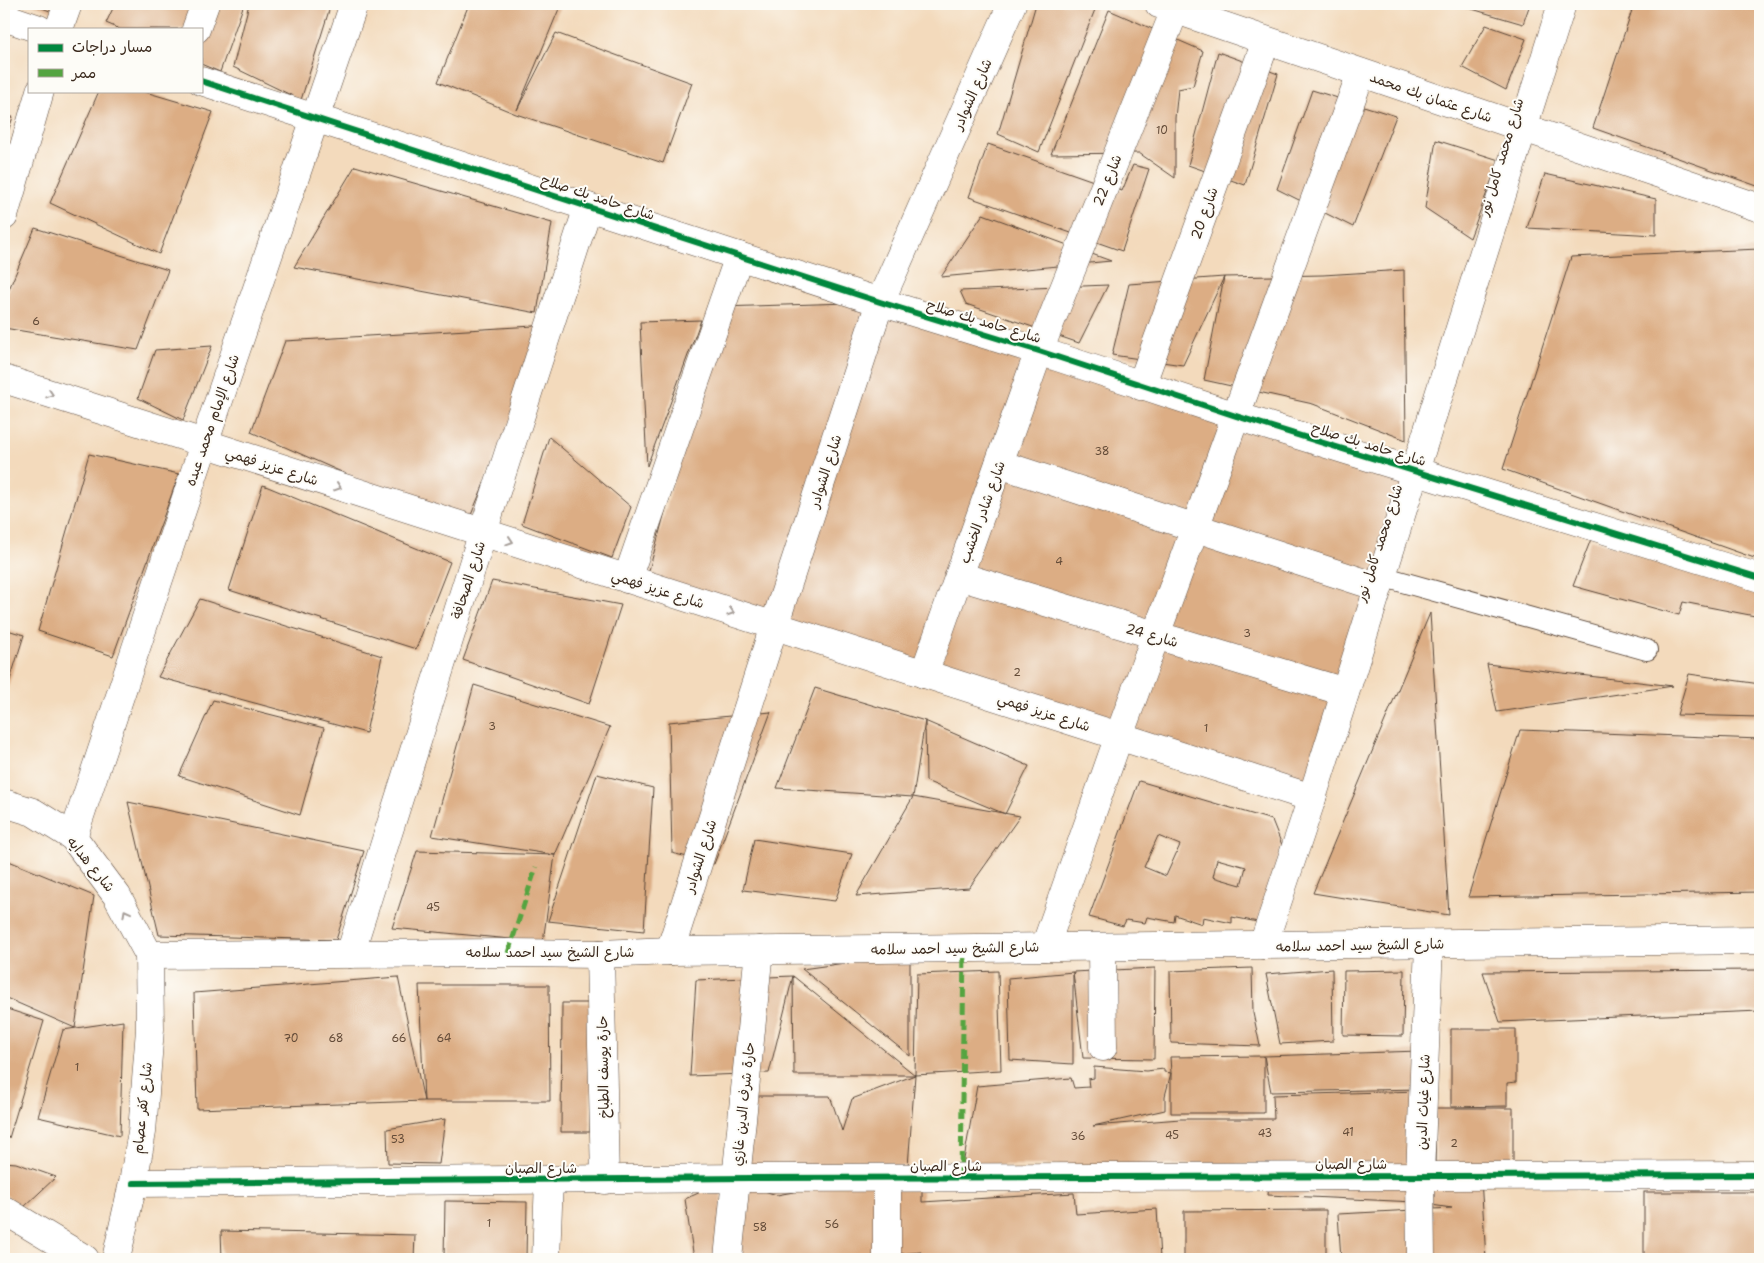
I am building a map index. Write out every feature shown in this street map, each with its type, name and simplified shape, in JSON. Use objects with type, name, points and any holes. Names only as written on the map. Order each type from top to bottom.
[{"type":"street","points":[[59,28],[68,4]]},
{"type":"street","points":[[196,28],[205,4]]},
{"type":"street","name":"شارع الإمام محمد عبده","points":[[72,837],[354,4]]},
{"type":"street","name":"شارع الشوادر","points":[[670,951],[880,302],[1012,4]]},
{"type":"street","name":"شارع محمد كامل نور","points":[[1263,945],[1416,471],[1562,4]]},
{"type":"street","name":"شارع عثمان بك محمد","points":[[1167,7],[1760,208]]},
{"type":"street","name":"شارع 22","points":[[1039,351],[1167,7]]},
{"type":"street","points":[[4,17],[36,28]]},
{"type":"street","name":"شارع 20","points":[[1141,386],[1266,41]]},
{"type":"street","points":[[1046,947],[1155,636],[1361,73]]},
{"type":"street","name":"شارع حامد بك صلاح","points":[[202,81],[880,302],[1039,351],[1141,386],[1760,578]]},
{"type":"street","points":[[4,216],[40,92]]},
{"type":"street","name":"شارع الصحافة","points":[[350,954],[588,207]]},
{"type":"street","points":[[627,579],[739,256]]},
{"type":"street","name":"شارع شادر الخشب","points":[[924,674],[1039,351]]},
{"type":"street","name":"شارع عزيز فهمي","points":[[4,379],[1312,798]]},
{"type":"street","points":[[999,464],[1195,528],[1380,582]]},
{"type":"street","name":"شارع 24","points":[[959,576],[1345,692]]},
{"type":"street","name":"شارع هدايه","points":[[4,803],[33,812],[72,837],[117,896],[149,956]]},
{"type":"street","name":"شارع الشيخ سيد احمد سلامه","points":[[149,956],[600,954],[670,951],[1760,940]]},
{"type":"street","name":"شارع غياث الدين","points":[[1422,1259],[1420,1176],[1429,944]]},
{"type":"street","points":[[1102,947],[1103,1047]]},
{"type":"street","name":"حارة شرف الدين غازي","points":[[728,1259],[759,950]]},
{"type":"street","name":"حارة يوسف الطباخ","points":[[600,954],[605,1180]]},
{"type":"street","name":"شارع كفر عصام","points":[[116,1259],[142,1132],[150,1029],[149,956]]},
{"type":"street","name":"شارع الصبان","points":[[133,1183],[735,1178],[1760,1175]]},
{"type":"street","points":[[887,1178],[887,1259]]},
{"type":"street","points":[[546,1259],[549,1180]]},
{"type":"street","points":[[4,1210],[84,1259]]},
{"type":"lane","points":[[1380,582],[1647,650]]},
{"type":"building","points":[[32,4],[81,4],[75,21]]},
{"type":"building","points":[[115,4],[244,4],[220,72],[202,64],[202,28],[118,28],[106,23]]},
{"type":"building","points":[[249,4],[331,4],[301,100],[233,67]]},
{"type":"building","points":[[469,4],[561,4],[517,110],[556,33],[692,83],[663,163],[516,114],[438,82]]},
{"type":"building","points":[[1036,4],[1089,4],[1096,7],[1039,152],[998,134]]},
{"type":"building","points":[[1455,4],[1530,4],[1523,24]]},
{"type":"building","points":[[1634,4],[1760,4],[1760,187],[1593,128]]},
{"type":"building","points":[[1109,10],[1203,51],[1193,86],[1178,89],[1175,118],[1175,178],[1139,153],[1051,154]]},
{"type":"building","points":[[1486,25],[1526,39],[1506,90],[1462,67]]},
{"type":"building","points":[[1218,52],[1278,74],[1245,185],[1188,165]]},
{"type":"building","points":[[1312,90],[1396,116],[1353,227],[1277,189]]},
{"type":"building","points":[[99,92],[145,92],[213,112],[159,254],[50,203]]},
{"type":"building","points":[[4,117],[13,117],[4,143]]},
{"type":"building","points":[[1436,140],[1499,160],[1470,238],[1425,208]]},
{"type":"building","points":[[988,144],[1122,191],[1133,165],[1149,169],[1122,251],[969,197]]},
{"type":"building","points":[[355,166],[552,223],[537,313],[294,267]]},
{"type":"building","points":[[1545,174],[1656,199],[1656,235],[1527,228]]},
{"type":"building","points":[[983,214],[1111,261],[941,277]]},
{"type":"building","points":[[35,228],[168,270],[138,350],[4,328],[4,301]]},
{"type":"building","points":[[1760,249],[1760,560],[1503,469],[1571,257]]},
{"type":"building","points":[[1404,270],[1406,440],[1313,404],[1204,380],[1224,277],[1323,275]]},
{"type":"building","points":[[1224,277],[1183,365],[1112,355],[1129,284]]},
{"type":"building","points":[[1108,285],[1079,343],[966,304],[960,291]]},
{"type":"building","points":[[880,302],[1416,471],[1312,798],[645,585],[721,307]]},
{"type":"building","points":[[701,320],[647,466],[640,322]]},
{"type":"building","points":[[550,325],[466,527],[251,432],[285,341]]},
{"type":"building","points":[[212,346],[183,420],[138,398],[155,350]]},
{"type":"building","points":[[549,437],[631,507],[612,558],[522,524]]},
{"type":"building","points":[[89,454],[179,474],[113,656],[38,631]]},
{"type":"building","points":[[263,485],[450,562],[416,649],[229,590]]},
{"type":"building","points":[[1591,539],[1760,592],[1755,616],[1683,602],[1679,615],[1573,586]]},
{"type":"building","points":[[492,581],[621,605],[589,704],[463,660]]},
{"type":"building","points":[[200,599],[382,656],[366,733],[158,677]]},
{"type":"building","points":[[1430,613],[1449,915],[1313,893]]},
{"type":"building","points":[[4,629],[24,635],[4,699]]},
{"type":"building","points":[[1487,664],[1673,686],[1497,712]]},
{"type":"building","points":[[1689,674],[1760,684],[1760,717],[1677,715]]},
{"type":"building","points":[[474,685],[610,727],[555,855],[432,836]]},
{"type":"building","points":[[815,688],[925,721],[913,797],[777,788]]},
{"type":"building","points":[[213,700],[324,728],[300,815],[179,776]]},
{"type":"building","points":[[771,712],[714,864],[672,853],[669,722]]},
{"type":"building","points":[[925,721],[1029,766],[1005,814],[926,781]]},
{"type":"building","points":[[1520,730],[1760,739],[1760,892],[1468,897]]},
{"type":"building","points":[[597,774],[653,788],[644,931],[548,921]]},
{"type":"building","points":[[1139,781],[1272,820],[1282,845],[1258,922],[1232,917],[1232,923],[1203,917],[1202,924],[1175,915],[1174,922],[1147,917],[1145,923],[1126,920],[1123,926],[1089,917]],"holes":[[[1158,836],[1180,845],[1166,876],[1144,867]],[[1217,859],[1246,867],[1241,885],[1213,877]]]},
{"type":"building","points":[[913,797],[1020,816],[969,888],[856,896]]},
{"type":"building","points":[[128,802],[364,851],[336,940],[159,935]]},
{"type":"building","points":[[754,839],[852,854],[835,901],[743,890]]},
{"type":"building","points":[[417,851],[555,855],[543,942],[392,928]]},
{"type":"building","points":[[4,859],[94,896],[75,1028],[4,997]]},
{"type":"building","points":[[910,954],[910,1056],[802,969]]},
{"type":"building","points":[[1155,968],[1154,1059],[1083,1058],[1073,972]]},
{"type":"building","points":[[1252,968],[1253,1013],[1260,1046],[1171,1043],[1170,971]]},
{"type":"building","points":[[1332,969],[1333,1041],[1280,1044],[1266,974]]},
{"type":"building","points":[[1404,970],[1403,1036],[1343,1035],[1344,971]]},
{"type":"building","points":[[1760,970],[1760,1011],[1500,1022],[1483,972]]},
{"type":"building","points":[[998,971],[1001,1070],[915,1075],[917,974]]},
{"type":"building","points":[[1073,972],[1073,1064],[1010,1060],[1008,978]]},
{"type":"building","points":[[793,976],[915,1075],[794,1075]]},
{"type":"building","points":[[793,976],[769,1073],[690,1076],[696,980]]},
{"type":"building","points":[[398,977],[424,1101],[197,1109],[194,993]]},
{"type":"building","points":[[419,985],[549,985],[550,1101],[424,1101]]},
{"type":"building","points":[[562,1003],[591,1003],[590,1132],[561,1132]]},
{"type":"building","points":[[4,1008],[44,1021],[9,1138],[4,1134]]},
{"type":"building","points":[[123,1021],[120,1136],[38,1117],[63,1030]]},
{"type":"building","points":[[1451,1029],[1516,1029],[1516,1082],[1507,1083],[1507,1106],[1451,1107]]},
{"type":"building","points":[[1420,1051],[1421,1089],[1271,1092],[1264,1056]]},
{"type":"building","points":[[1264,1056],[1264,1113],[1171,1113],[1170,1057]]},
{"type":"building","points":[[1094,1067],[1146,1071],[1164,1069],[1164,1072],[1171,1073],[1165,1096],[1165,1110],[1093,1126],[1180,1119],[1274,1119],[1273,1095],[1421,1091],[1415,1202],[1268,1195],[1271,1165],[963,1165],[977,1086],[1071,1078],[1074,1088],[1089,1087],[1088,1079],[1094,1078]]},
{"type":"building","points":[[915,1075],[908,1166],[743,1171],[751,1096],[830,1096],[842,1131],[852,1099]]},
{"type":"building","points":[[1436,1108],[1513,1108],[1513,1167],[1435,1167]]},
{"type":"building","points":[[445,1119],[439,1164],[388,1163],[387,1129]]},
{"type":"building","points":[[4,1162],[16,1163],[56,1177],[24,1207],[4,1194]]},
{"type":"building","points":[[1481,1179],[1486,1259],[1341,1259],[1338,1214],[1452,1208],[1424,1204],[1422,1180]]},
{"type":"building","points":[[854,1181],[922,1184],[922,1202],[1074,1193],[1076,1214],[1157,1209],[1160,1259],[921,1259],[921,1252],[845,1259],[729,1259],[744,1185],[777,1195]]},
{"type":"building","points":[[721,1183],[722,1259],[694,1259],[685,1199]]},
{"type":"building","points":[[1644,1192],[1760,1192],[1760,1259],[1644,1259]]},
{"type":"building","points":[[445,1201],[527,1202],[526,1259],[444,1259]]},
{"type":"building","points":[[1326,1210],[1326,1259],[1184,1259],[1184,1211]]},
{"type":"building","points":[[221,1231],[415,1235],[414,1259],[222,1259]]},
{"type":"building","points":[[651,1256],[653,1259],[635,1259],[635,1258]]},
{"type":"marked path","points":[[508,953],[536,867]]},
{"type":"marked path","points":[[961,1178],[964,948]]},
{"type":"cycle path","points":[[202,81],[1236,416],[1760,578]]},
{"type":"cycle path","points":[[133,1183],[750,1178],[1760,1175]]}]
